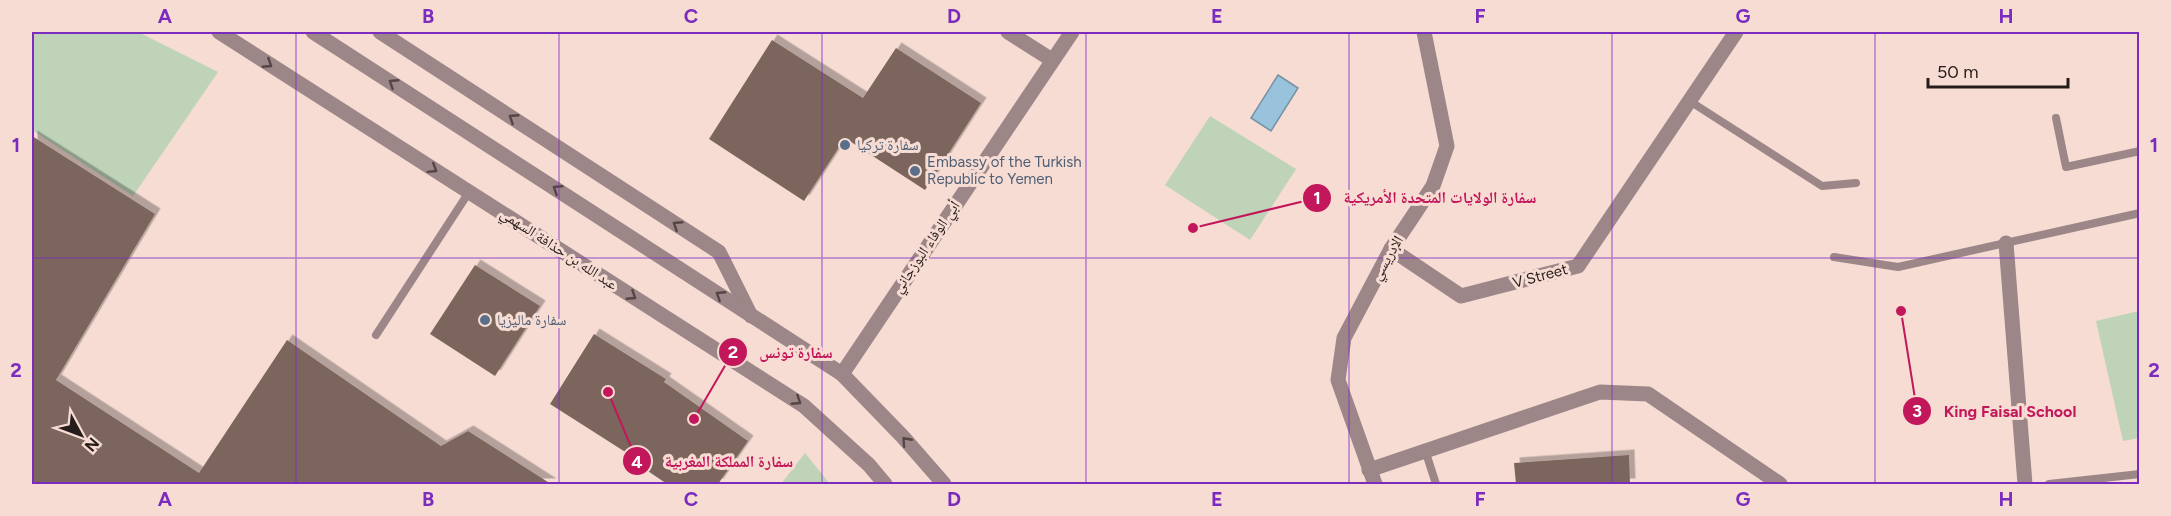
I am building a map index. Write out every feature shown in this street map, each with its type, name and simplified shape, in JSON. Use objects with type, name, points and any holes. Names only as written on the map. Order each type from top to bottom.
[{"type":"street","name":"عبد الله بن حذافة السهمي","points":[[219,32],[804,406],[869,465],[885,484]]},
{"type":"street","points":[[313,32],[842,374],[903,437],[944,484]]},
{"type":"street","points":[[380,32],[719,252],[751,316]]},
{"type":"street","points":[[1008,32],[1052,60]]},
{"type":"street","name":"أبي الوفاء البوزجاني","points":[[842,374],[1072,32]]},
{"type":"street","name":"الإدريسي","points":[[1372,477],[1338,380],[1344,338],[1391,249],[1433,186],[1447,146],[1424,32]]},
{"type":"street","name":"V Street","points":[[1391,249],[1461,296],[1578,266],[1736,32]]},
{"type":"street","points":[[2006,243],[2025,484]]},
{"type":"street","points":[[1372,477],[1425,450],[1600,392],[1648,394],[1780,484]]},
{"type":"lane","points":[[1688,100],[1822,186],[1856,183]]},
{"type":"lane","points":[[2056,118],[2066,167],[2139,151]]},
{"type":"lane","points":[[376,335],[469,192]]},
{"type":"lane","points":[[1834,257],[1898,267],[2139,213]]},
{"type":"lane","points":[[1425,450],[1436,484]]},
{"type":"lane","points":[[2049,484],[2139,474]]},
{"type":"green space","points":[[32,32],[138,32],[218,72],[133,196],[32,130]]},
{"type":"green space","points":[[1210,116],[1296,169],[1250,240],[1165,185]]},
{"type":"green space","points":[[2139,311],[2139,438],[2123,441],[2096,321]]},
{"type":"green space","points":[[805,453],[830,484],[781,484]]},
{"type":"water","points":[[1278,75],[1298,88],[1271,131],[1251,118]]},
{"type":"building","points":[[772,40],[863,98],[896,48],[981,103],[925,190],[845,138],[804,201],[709,139]]},
{"type":"building","points":[[32,136],[155,214],[56,380],[199,473],[287,340],[441,446],[468,431],[551,484],[32,484]]},
{"type":"building","name":"سفارة ماليزيا","points":[[475,265],[540,306],[495,376],[430,334]]},
{"type":"building","points":[[594,334],[666,379],[664,382],[748,441],[718,484],[667,484],[639,465],[641,462],[550,404]]},
{"type":"building","points":[[1629,455],[1630,484],[1516,484],[1514,463]]},
{"type":"place","name":"سفارة تركيا","points":[[845,145]]},
{"type":"place","name":"Embassy of the Turkish Republic to Yemen","points":[[915,171]]},
{"type":"place","name":"سفارة الولايات المتحدة الأمريكية","points":[[1193,228]]},
{"type":"place","name":"King Faisal School","points":[[1901,311]]},
{"type":"place","name":"سفارة ماليزيا","points":[[485,320]]},
{"type":"place","name":"سفارة المملكة المغربية","points":[[608,392]]},
{"type":"place","name":"سفارة تونس","points":[[694,419]]}]
